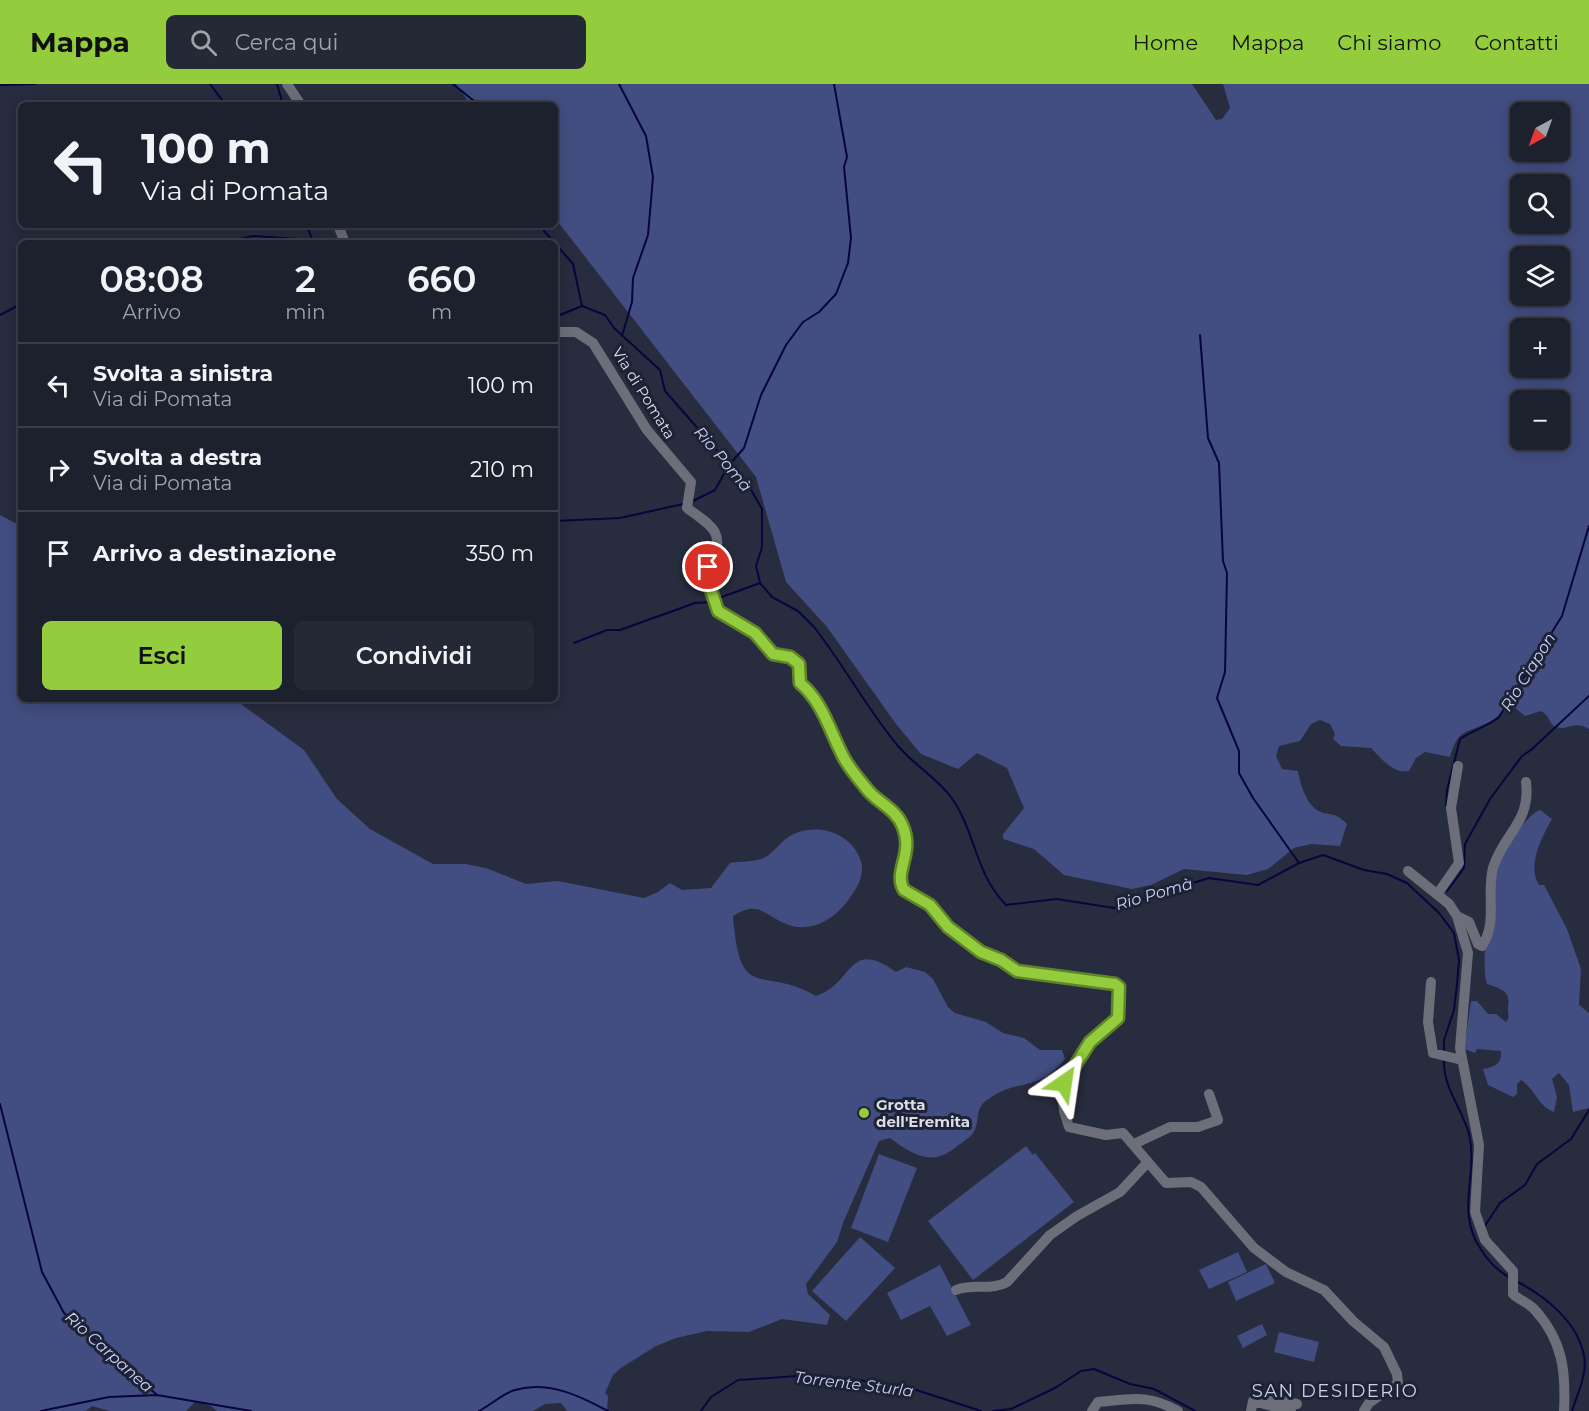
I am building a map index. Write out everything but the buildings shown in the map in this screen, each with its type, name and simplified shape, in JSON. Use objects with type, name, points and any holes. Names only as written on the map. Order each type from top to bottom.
[{"type":"street","points":[[287,84],[299,102]]},
{"type":"street","name":"Via di Pomata","points":[[558,332],[576,332],[593,344],[647,430],[691,482],[687,508],[708,521],[716,536],[714,559],[707,570],[717,608],[722,615],[755,633],[773,654],[790,657],[799,664],[800,683],[818,702],[847,764],[870,793],[893,811],[903,826],[908,846],[900,873],[904,890],[930,905],[948,927],[981,952],[1001,960],[1017,971],[1115,984],[1119,987],[1118,1018],[1090,1042],[1061,1090],[1065,1118],[1070,1129],[1106,1135],[1123,1133],[1134,1144]]},
{"type":"street","points":[[1438,893],[1459,863],[1451,808],[1458,766]]},
{"type":"street","points":[[1408,871],[1438,893],[1457,916],[1469,922],[1478,944],[1482,946],[1490,926],[1490,883],[1493,867],[1524,814],[1526,782]]},
{"type":"street","points":[[1457,916],[1469,960],[1462,1016],[1462,1059],[1479,1146],[1474,1209],[1481,1230],[1513,1281],[1514,1295],[1536,1310],[1554,1337],[1565,1373],[1564,1411]]},
{"type":"street","points":[[1431,982],[1429,1026],[1433,1051],[1436,1056],[1462,1059]]},
{"type":"street","points":[[1209,1094],[1218,1120],[1198,1127],[1170,1127],[1134,1144],[1147,1163],[1166,1183],[1191,1182],[1202,1187],[1254,1248],[1286,1272],[1324,1290],[1386,1349],[1397,1374],[1398,1383],[1370,1403],[1364,1411]]},
{"type":"street","points":[[956,1290],[966,1286],[999,1286],[1008,1282],[1050,1235],[1077,1216],[1120,1192],[1147,1163]]},
{"type":"street","points":[[1092,1411],[1097,1403],[1143,1398],[1162,1401],[1178,1411]]},
{"type":"street","points":[[1252,1406],[1294,1408]]},
{"type":"shaded area","points":[[456,84],[1192,84],[1216,120],[1222,119],[1230,108],[1223,84],[1589,84],[1589,729],[1579,725],[1556,727],[1541,711],[1525,716],[1513,706],[1489,722],[1462,734],[1450,757],[1425,752],[1416,758],[1409,771],[1403,771],[1393,768],[1371,748],[1341,746],[1333,739],[1335,734],[1330,724],[1320,720],[1311,724],[1300,741],[1279,746],[1276,756],[1282,769],[1298,771],[1304,792],[1313,807],[1321,812],[1335,815],[1347,824],[1340,846],[1311,844],[1294,848],[1268,869],[1247,875],[1184,869],[1151,885],[1132,889],[1064,875],[1034,849],[1003,839],[1003,834],[1024,808],[1007,768],[977,753],[958,769],[921,754],[896,724],[827,627],[786,582],[756,477],[558,222],[558,102],[469,102]]},
{"type":"shaded area","points":[[0,515],[18,524],[18,702],[238,702],[304,750],[337,799],[370,829],[433,864],[465,864],[486,868],[526,884],[558,881],[644,898],[670,883],[682,890],[711,888],[730,863],[761,859],[796,833],[819,830],[835,833],[853,846],[861,862],[861,875],[854,891],[837,913],[813,926],[795,927],[755,909],[742,911],[733,916],[736,944],[741,962],[748,972],[756,977],[797,987],[816,996],[838,982],[859,961],[868,959],[880,962],[896,972],[906,967],[925,972],[933,979],[948,1007],[955,1013],[986,1022],[1003,1033],[1024,1038],[1040,1050],[1062,1050],[1065,1059],[1046,1077],[1000,1092],[984,1102],[979,1110],[973,1133],[946,1154],[937,1157],[921,1156],[890,1138],[879,1141],[837,1242],[806,1284],[808,1294],[830,1315],[827,1325],[782,1319],[749,1332],[707,1331],[676,1338],[656,1346],[613,1375],[605,1393],[608,1396],[607,1411],[567,1411],[561,1403],[545,1404],[533,1411],[217,1411],[211,1406],[196,1401],[186,1411],[110,1411],[92,1406],[86,1411],[0,1411]]},
{"type":"shaded area","points":[[1540,810],[1552,819],[1537,852],[1534,869],[1539,885],[1544,885],[1567,929],[1581,969],[1579,1005],[1589,1013],[1589,1108],[1573,1112],[1569,1085],[1559,1073],[1552,1079],[1557,1097],[1554,1112],[1544,1106],[1521,1080],[1517,1084],[1517,1094],[1513,1097],[1488,1085],[1483,1069],[1497,1064],[1501,1051],[1477,1049],[1475,1053],[1464,1049],[1471,1001],[1477,1001],[1488,1014],[1496,1014],[1506,1022],[1508,1018],[1508,997],[1501,989],[1487,984],[1485,975],[1485,944],[1494,874],[1504,850],[1516,833],[1529,818]]},
{"type":"shaded area","points":[[1026,1146],[1033,1155],[1035,1153],[1074,1202],[973,1280],[928,1221]]},
{"type":"shaded area","points":[[879,1154],[917,1168],[888,1242],[851,1228]]},
{"type":"shaded area","points":[[860,1237],[895,1268],[846,1321],[812,1291]]},
{"type":"shaded area","points":[[1238,1252],[1247,1272],[1209,1289],[1199,1270]]},
{"type":"shaded area","points":[[1266,1264],[1275,1283],[1236,1301],[1228,1282]]},
{"type":"shaded area","points":[[940,1265],[971,1325],[947,1336],[930,1306],[901,1320],[887,1293]]},
{"type":"shaded area","points":[[1262,1324],[1267,1335],[1243,1348],[1237,1336]]},
{"type":"shaded area","points":[[1279,1332],[1319,1342],[1314,1362],[1274,1352]]},
{"type":"waterway","points":[[0,85],[35,84]]},
{"type":"waterway","name":"Rio Pomà","points":[[210,84],[224,102]]},
{"type":"waterway","points":[[277,84],[282,102]]},
{"type":"waterway","points":[[453,84],[474,102]]},
{"type":"waterway","points":[[619,84],[646,136],[653,177],[648,235],[633,278],[632,302],[622,336]]},
{"type":"waterway","points":[[691,502],[715,490],[729,465],[744,448],[761,395],[786,345],[803,322],[819,312],[836,294],[848,263],[851,238],[844,167],[847,157],[834,84]]},
{"type":"waterway","name":"Rio Pomà","points":[[308,228],[312,240]]},
{"type":"waterway","points":[[542,228],[552,240]]},
{"type":"waterway","points":[[235,240],[253,236],[312,240]]},
{"type":"waterway","points":[[558,247],[573,264],[582,306]]},
{"type":"waterway","points":[[0,315],[18,306]]},
{"type":"waterway","name":"Rio Pomà","points":[[558,316],[582,306],[605,315],[614,328],[660,370],[665,391],[750,488],[762,509],[762,547],[756,566],[760,583],[772,597],[798,611],[814,627],[898,746],[951,797],[966,824],[988,880],[1006,905],[1057,899],[1114,908],[1209,878],[1258,885],[1299,863],[1323,855],[1364,870],[1387,874],[1407,883],[1439,913],[1454,933],[1459,960],[1457,984],[1454,1010],[1444,1040],[1444,1051]]},
{"type":"waterway","points":[[1200,335],[1208,438],[1219,463],[1223,561],[1227,573],[1225,672],[1217,698],[1239,751],[1239,773],[1253,798],[1299,863]]},
{"type":"waterway","points":[[558,521],[620,518],[683,504]]},
{"type":"waterway","name":"Rio Ciapon","points":[[1446,806],[1447,790],[1460,739],[1499,717],[1562,616],[1589,526]]},
{"type":"waterway","points":[[719,598],[760,583]]},
{"type":"waterway","points":[[574,643],[607,630],[620,630],[695,603],[711,602]]},
{"type":"waterway","points":[[1447,891],[1464,868],[1465,844],[1490,799],[1522,756],[1589,696]]},
{"type":"waterway","name":"Rio Pomà","points":[[1444,1060],[1446,1080],[1469,1134],[1471,1164],[1468,1207],[1474,1236],[1491,1262],[1509,1277]]},
{"type":"waterway","name":"Rio Carpanea","points":[[0,1104],[42,1272],[64,1313],[157,1395]]},
{"type":"waterway","points":[[1484,1227],[1500,1203],[1525,1185],[1537,1164],[1571,1139],[1589,1110]]},
{"type":"waterway","name":"Rio Pomà","points":[[1516,1281],[1538,1294],[1559,1311],[1581,1344],[1585,1369],[1572,1411]]},
{"type":"waterway","name":"Torrente Sturla","points":[[993,1411],[1011,1409],[1055,1388],[1081,1371],[1094,1369],[1130,1384],[1154,1389],[1195,1411]]},
{"type":"waterway","name":"Torrente Sturla","points":[[701,1411],[711,1397],[738,1380],[798,1376],[851,1379],[907,1387],[981,1411]]},
{"type":"waterway","name":"Torrente Sturla","points":[[479,1411],[511,1391],[527,1387],[563,1391],[608,1411]]},
{"type":"waterway","points":[[41,1411],[109,1397],[157,1395],[251,1411]]},
{"type":"place","name":"Grotta dell'Eremita","points":[[864,1113]]},
{"type":"district","name":"SAN DESIDERIO","points":[[1335,1391]]},
{"type":"route","points":[[708,567],[707,578],[718,611],[755,633],[761,638],[767,650],[773,654],[790,657],[799,664],[800,683],[818,702],[847,764],[870,793],[897,816],[905,832],[908,846],[900,873],[904,890],[930,905],[948,927],[981,952],[1005,962],[1017,971],[1036,976],[1115,984],[1119,987],[1118,1018],[1090,1042],[1064,1083]]}]
